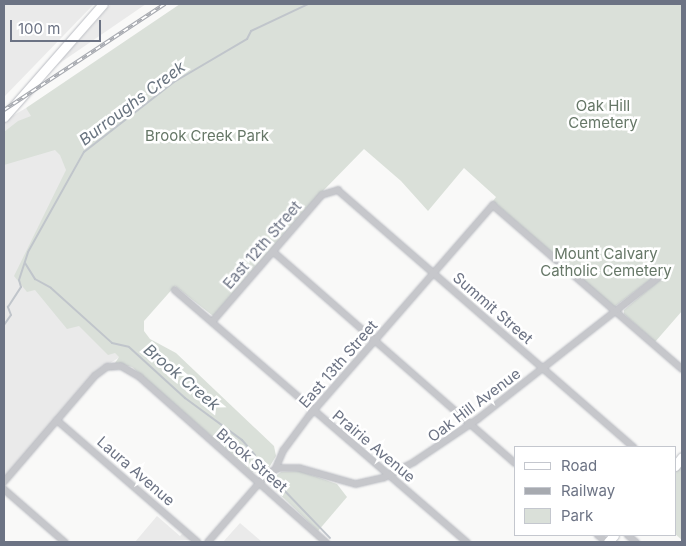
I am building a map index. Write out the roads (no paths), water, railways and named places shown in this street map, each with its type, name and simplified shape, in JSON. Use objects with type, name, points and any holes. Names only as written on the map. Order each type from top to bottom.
[{"type":"street","points":[[4,117],[103,4]]},
{"type":"street","name":"East 12th Street","points":[[212,322],[322,195],[334,190]]},
{"type":"street","name":"Summit Street","points":[[334,190],[344,194],[633,446]]},
{"type":"street","name":"East 13th Street","points":[[208,542],[274,470],[283,450],[314,410],[493,205],[615,311]]},
{"type":"street","points":[[274,252],[514,462]]},
{"type":"street","name":"Oak Hill Avenue","points":[[274,470],[300,468],[356,484],[390,475],[471,424],[663,274]]},
{"type":"street","name":"Prairie Avenue","points":[[175,290],[467,542]]},
{"type":"street","points":[[615,311],[682,369]]},
{"type":"street","name":"Brook Street","points":[[57,420],[95,376],[112,366],[130,369],[261,482],[326,542]]},
{"type":"street","points":[[4,482],[57,420]]},
{"type":"street","name":"Laura Avenue","points":[[57,420],[198,542]]},
{"type":"street","points":[[4,489],[65,542]]},
{"type":"waterway","name":"Burroughs Creek","points":[[4,325],[11,315],[8,307],[21,287],[19,280],[28,252],[84,152],[174,82],[247,39],[251,31],[308,4]]},
{"type":"waterway","name":"Brook Creek","points":[[25,263],[35,279],[51,288],[112,343],[129,347],[185,398],[242,440],[255,455]]},
{"type":"waterway","name":"Brook Creek","points":[[280,486],[330,538]]},
{"type":"railway","points":[[4,110],[165,4]]},
{"type":"park label","name":"Oak Hill Cemetery","points":[[603,114]]},
{"type":"park label","name":"Brook Creek Park","points":[[207,136]]},
{"type":"park label","name":"Mount Calvary Catholic Cemetery","points":[[606,262]]}]
